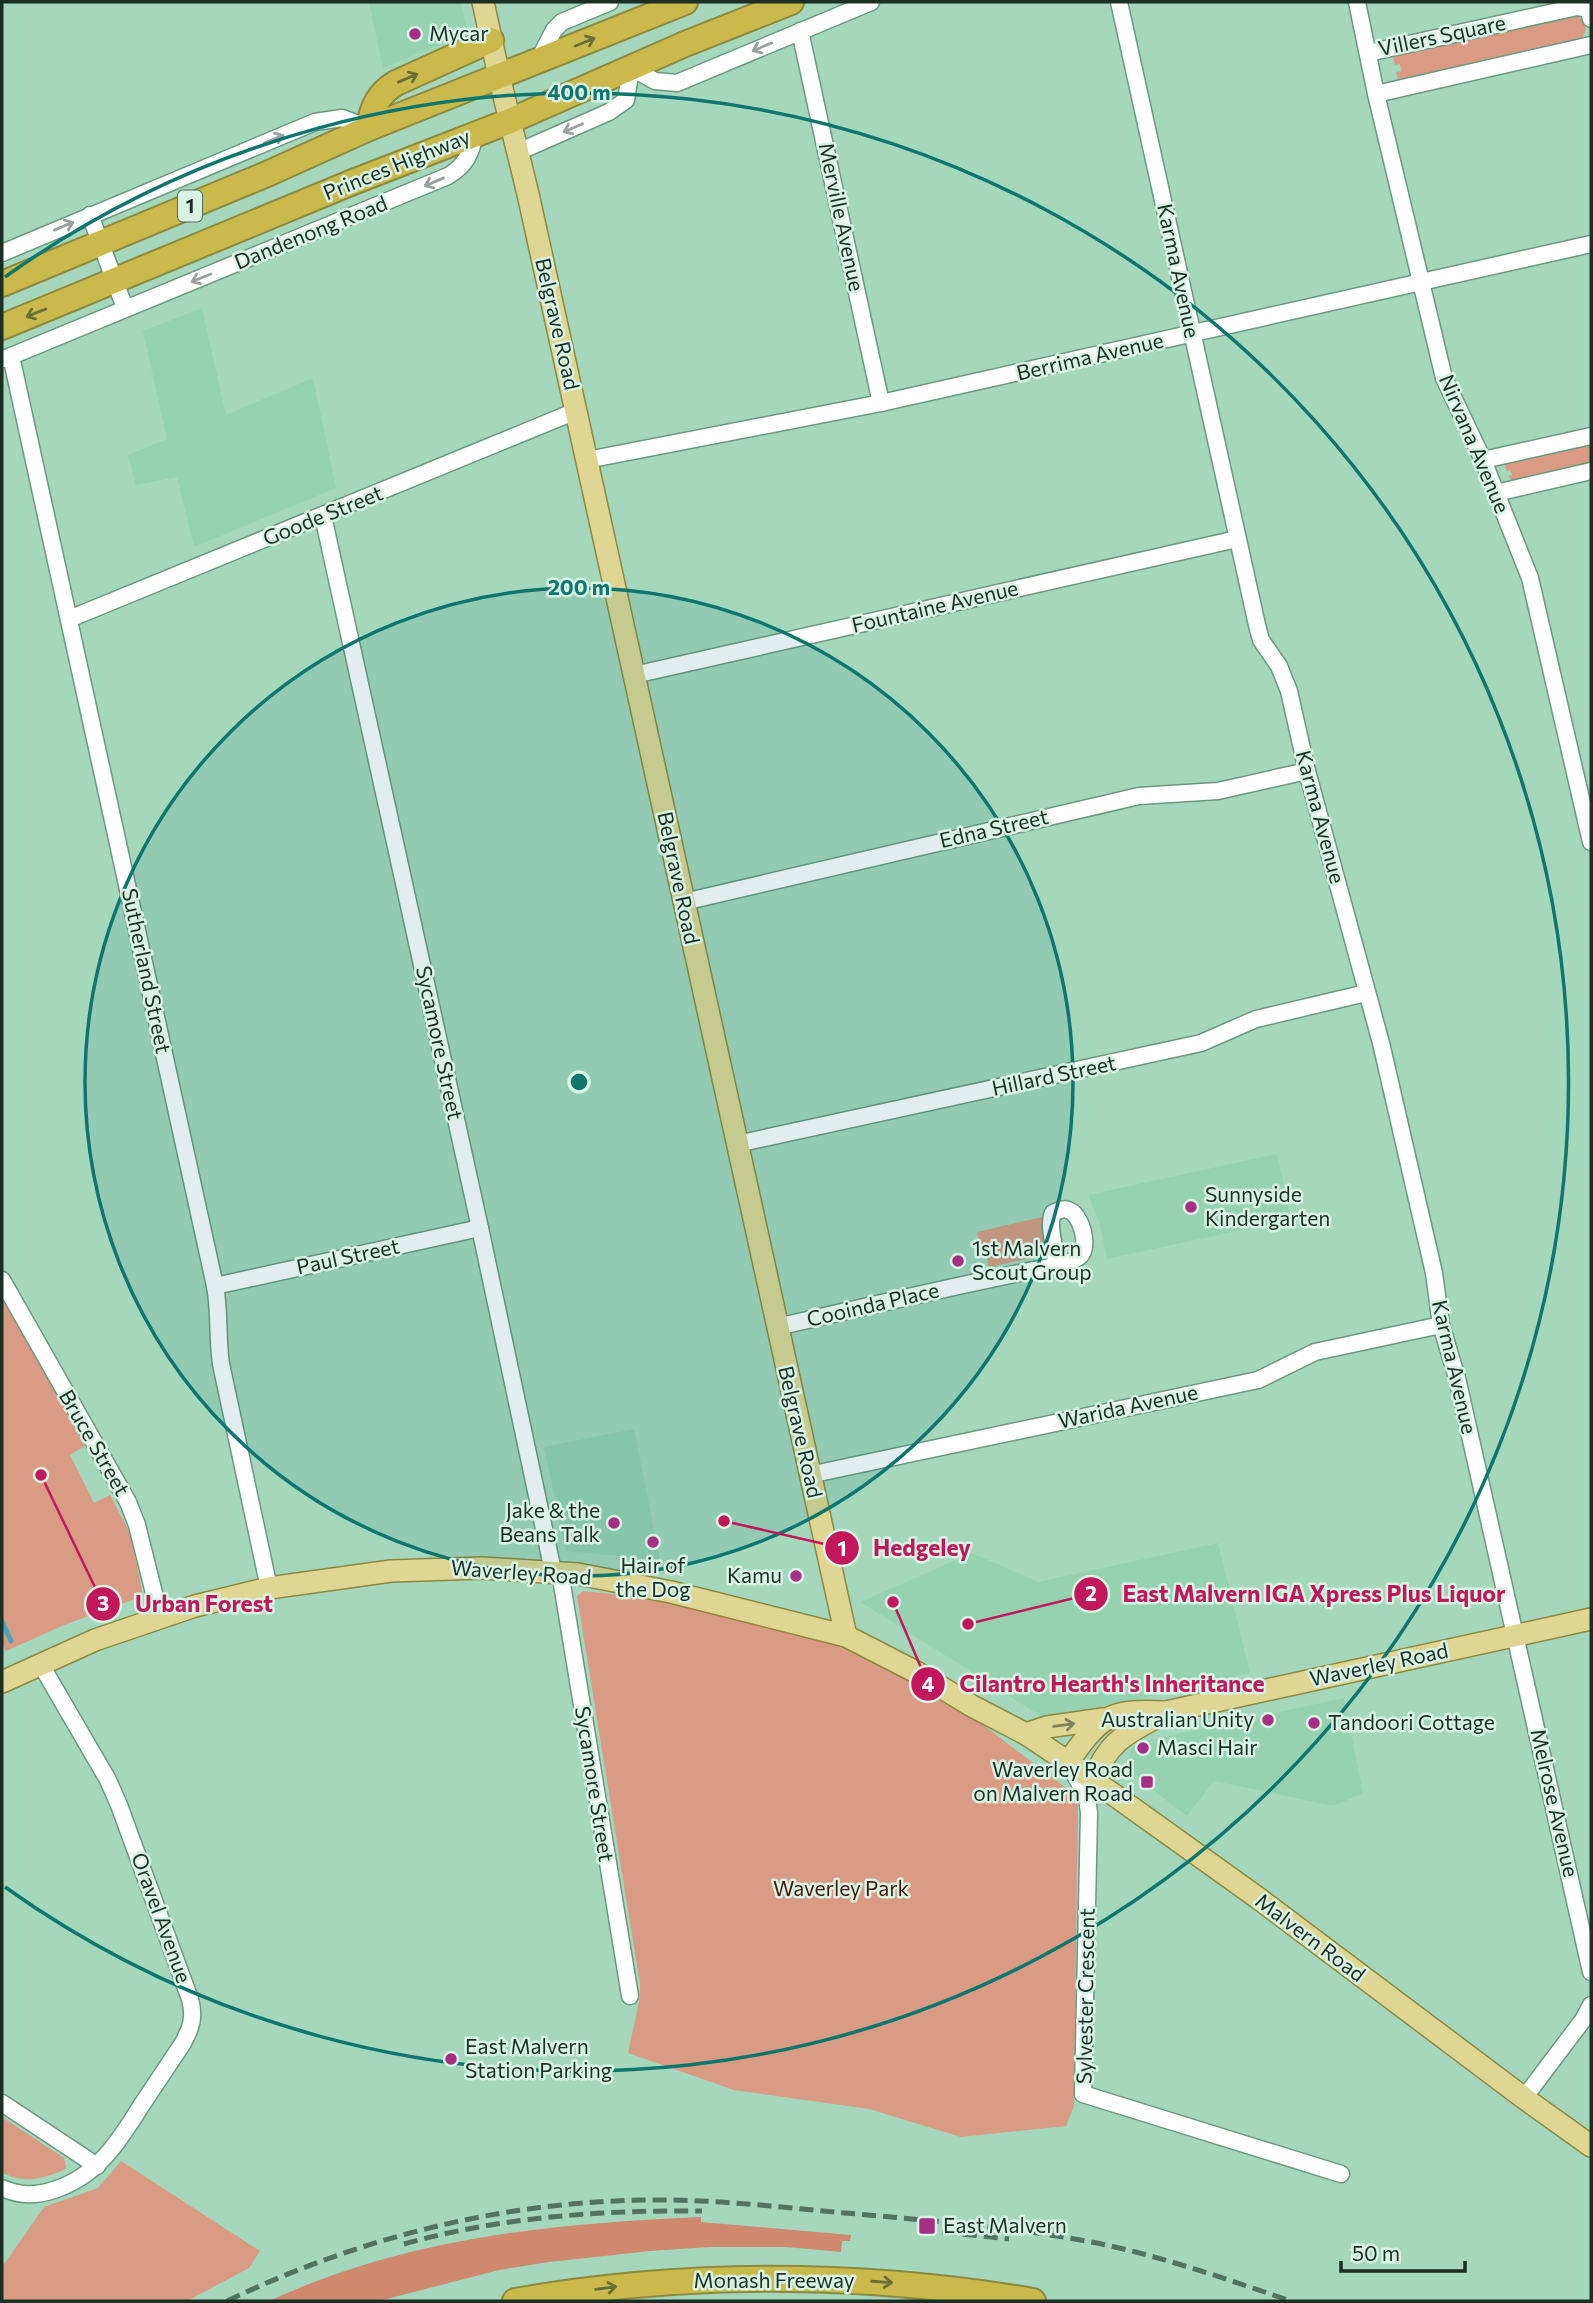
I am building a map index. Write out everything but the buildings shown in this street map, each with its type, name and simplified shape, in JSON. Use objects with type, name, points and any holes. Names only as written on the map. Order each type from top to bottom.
[{"type":"highway","name":"Princes Highway","points":[[2,284],[267,174],[369,128],[685,2]]},
{"type":"highway","name":"Princes Highway","points":[[2,327],[510,121],[791,2]]},
{"type":"highway","points":[[369,128],[371,113],[384,90],[491,40]]},
{"type":"highway","name":"Monash Freeway","points":[[515,2301],[628,2285],[732,2278],[861,2280],[1033,2301]]},
{"type":"main road","name":"Belgrave Road","points":[[484,2],[846,1636]]},
{"type":"main road","name":"Waverley Road","points":[[2,1682],[95,1640],[195,1606],[270,1588],[334,1577],[402,1570],[482,1568],[557,1572],[671,1592],[846,1636],[1026,1734],[1047,1727],[1103,1719],[1126,1712],[1166,1712],[1591,1619]]},
{"type":"main road","name":"Waverley Road","points":[[1090,1789],[1105,1755],[1118,1740],[1166,1712]]},
{"type":"main road","points":[[1068,1762],[1103,1719]]},
{"type":"main road","name":"Malvern Road","points":[[1026,1734],[1068,1762],[1090,1789],[1258,1898],[1591,2146]]},
{"type":"street","points":[[538,61],[554,30],[562,22],[610,2]]},
{"type":"street","points":[[517,152],[609,112],[626,100],[631,68],[655,81],[677,83],[871,2]]},
{"type":"street","name":"Karma Avenue","points":[[1119,2],[1261,640],[1279,666],[1289,691],[1307,771],[1381,1042],[1434,1273],[1441,1325],[1457,1378],[1516,1635]]},
{"type":"street","name":"Nirvana Avenue","points":[[1357,2],[1376,94],[1444,378],[1483,460],[1530,578],[1591,842]]},
{"type":"street","name":"Villers Square","points":[[1368,53],[1577,7],[1588,9],[1591,19]]},
{"type":"street","name":"Merville Avenue","points":[[800,31],[881,403]]},
{"type":"street","name":"Villers Square","points":[[1376,94],[1591,45]]},
{"type":"street","points":[[2,253],[315,122],[342,118],[369,128]]},
{"type":"street","name":"Dandenong Road","points":[[6,358],[448,176],[458,170],[470,156],[475,134]]},
{"type":"street","points":[[90,215],[125,308]]},
{"type":"street","name":"Berrima Avenue","points":[[587,460],[881,403],[1591,244]]},
{"type":"street","name":"Sutherland Street","points":[[6,358],[69,619],[215,1286],[219,1305],[221,1364],[270,1588]]},
{"type":"street","name":"Goode Street","points":[[69,619],[576,411]]},
{"type":"street","points":[[1483,460],[1591,436]]},
{"type":"street","points":[[1496,493],[1591,471]]},
{"type":"street","name":"Sycamore Street","points":[[323,516],[557,1572],[629,1996]]},
{"type":"street","name":"Fountaine Avenue","points":[[634,674],[1237,539]]},
{"type":"street","name":"Edna Street","points":[[684,902],[1139,796],[1218,792],[1307,771]]},
{"type":"street","name":"Hillard Street","points":[[737,1144],[1201,1043],[1256,1019],[1366,993]]},
{"type":"street","name":"Paul Street","points":[[215,1286],[480,1228]]},
{"type":"street","name":"Cooinda Place","points":[[777,1327],[1051,1266]]},
{"type":"street","name":"Bruce Street","points":[[2,1280],[128,1502],[137,1525],[160,1617]]},
{"type":"street","name":"Warida Avenue","points":[[810,1475],[1258,1380],[1315,1352],[1441,1325]]},
{"type":"street","name":"Melrose Avenue","points":[[1516,1635],[1591,1972]]},
{"type":"street","name":"Oravel Avenue","points":[[2,2188],[28,2196],[45,2193],[80,2179],[97,2166],[113,2149],[183,2043],[191,2028],[193,2009],[114,1791],[40,1663]]},
{"type":"street","name":"Sylvester Crescent","points":[[1090,1789],[1083,2094],[1341,2174]]},
{"type":"street","points":[[1524,2098],[1583,2020],[1591,2005]]},
{"type":"street","points":[[2,2103],[97,2166]]},
{"type":"shaded area","points":[[369,2],[461,2],[468,33],[383,68]]},
{"type":"shaded area","points":[[202,308],[226,415],[313,378],[336,488],[194,547],[177,477],[136,485],[128,455],[167,439],[143,331]]},
{"type":"shaded area","name":"Sunnyside Kindergarten","points":[[1277,1154],[1291,1219],[1107,1259],[1100,1224],[1088,1195]]},
{"type":"shaded area","points":[[634,1429],[660,1560],[566,1551],[544,1447]]},
{"type":"shaded area","points":[[1218,1543],[1250,1673],[1047,1720],[861,1602],[972,1553],[1038,1582]]},
{"type":"shaded area","points":[[1344,1698],[1363,1793],[1334,1806],[1214,1781],[1187,1816],[1129,1772],[1127,1763],[1132,1748],[1137,1743]]},
{"type":"shaded area","points":[[701,2217],[701,2222],[851,2235],[850,2241],[842,2241],[841,2252],[786,2247],[710,2247],[650,2251],[499,2270],[379,2301],[269,2301],[322,2279],[427,2248],[534,2230]]},
{"type":"green space","points":[[1575,15],[1580,17],[1586,29],[1581,41],[1399,83],[1396,72],[1401,71],[1400,64],[1395,65],[1392,53]]},
{"type":"green space","points":[[1591,442],[1591,464],[1511,481],[1510,470],[1507,471],[1503,462]]},
{"type":"green space","points":[[1042,1217],[1050,1254],[989,1267],[977,1232]]},
{"type":"green space","points":[[2,1293],[85,1446],[70,1455],[94,1503],[110,1495],[131,1535],[143,1596],[64,1625],[6,1651],[2,1644]]},
{"type":"green space","name":"Waverley Park","points":[[583,1591],[670,1600],[844,1645],[970,1715],[1078,1797],[1074,2106],[1066,2126],[961,2137],[869,2109],[734,2090],[628,2053],[640,1997],[640,1984],[577,1596]]},
{"type":"green space","points":[[2,2117],[64,2158],[66,2169],[34,2179],[2,2173]]},
{"type":"green space","points":[[121,2161],[260,2251],[249,2268],[187,2301],[2,2301],[2,2267],[44,2207],[98,2188]]},
{"type":"waterway","points":[[2,1621],[11,1641]]},
{"type":"railway","points":[[227,2301],[334,2257],[388,2239],[444,2225],[500,2213],[556,2206],[672,2200],[915,2219],[1057,2236],[1112,2246],[1164,2260],[1291,2301]]},
{"type":"railway","points":[[404,2244],[514,2221],[589,2214],[702,2211]]},
{"type":"railway","points":[[942,2232],[1009,2239]]},
{"type":"place","name":"Mycar","points":[[415,34]]},
{"type":"place","name":"Sunnyside Kindergarten","points":[[1191,1207]]},
{"type":"place","name":"1st Malvern Scout Group","points":[[958,1261]]},
{"type":"place","name":"Urban Forest","points":[[41,1475]]},
{"type":"place","name":"Hedgeley","points":[[724,1521]]},
{"type":"place","name":"Jake & the Beans Talk","points":[[614,1523]]},
{"type":"place","name":"Hair of the Dog","points":[[653,1542]]},
{"type":"place","name":"Kamu","points":[[796,1576]]},
{"type":"place","name":"Cilantro Hearth's Inheritance","points":[[893,1602]]},
{"type":"place","name":"East Malvern IGA Xpress Plus Liquor","points":[[968,1624]]},
{"type":"place","name":"Australian Unity","points":[[1268,1720]]},
{"type":"place","name":"Tandoori Cottage","points":[[1314,1723]]},
{"type":"place","name":"Masci Hair","points":[[1143,1748]]},
{"type":"place","name":"Waverley Road on Malvern Road","points":[[1147,1782]]},
{"type":"place","name":"East Malvern Station Parking","points":[[451,2059]]},
{"type":"place","name":"East Malvern","points":[[927,2226]]}]
